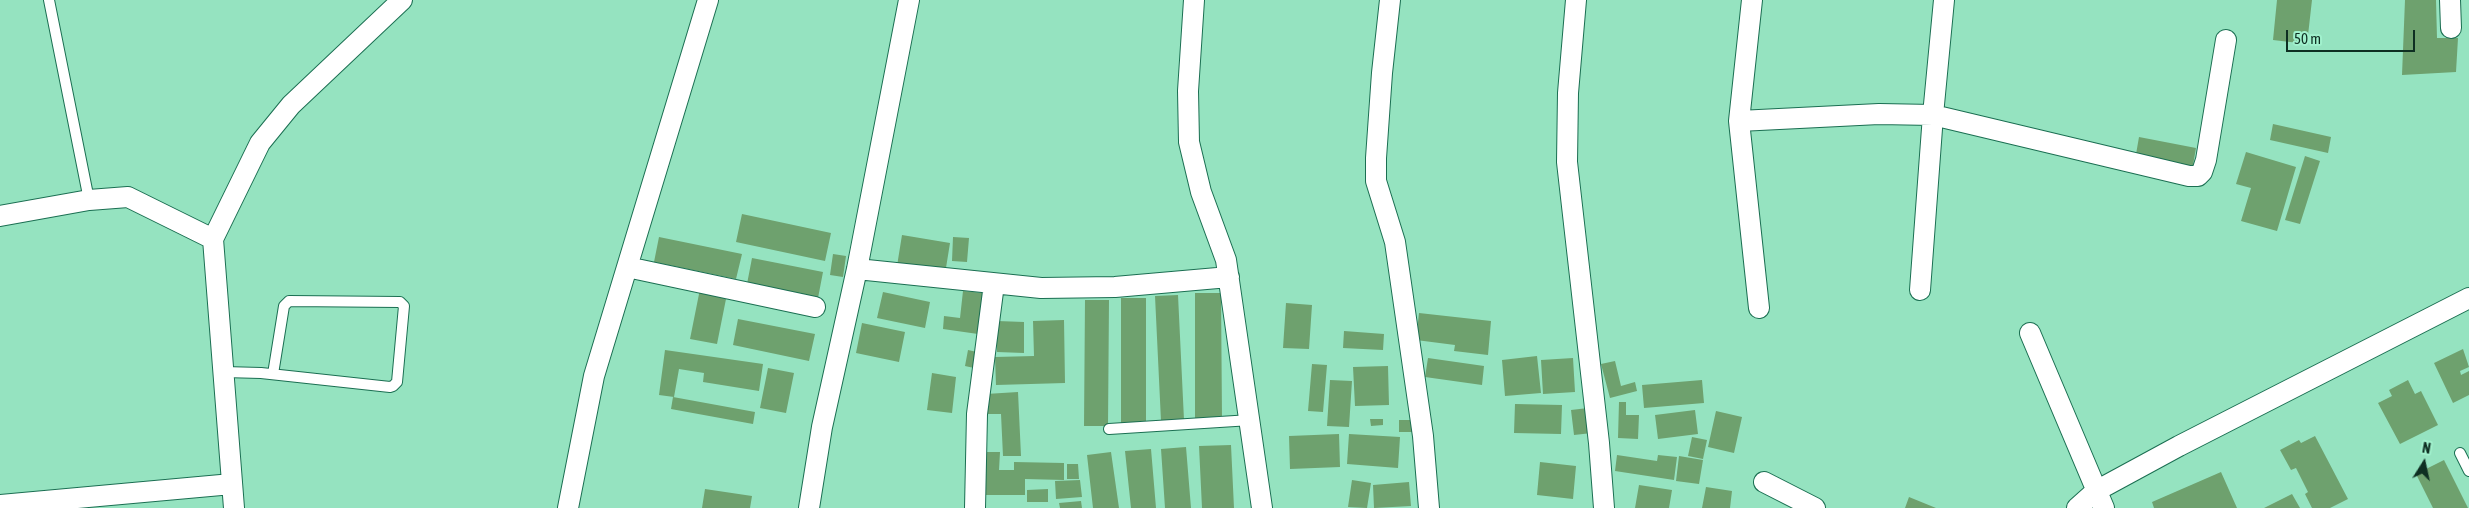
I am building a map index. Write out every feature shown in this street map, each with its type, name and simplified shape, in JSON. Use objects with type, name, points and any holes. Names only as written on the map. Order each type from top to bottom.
[{"type":"street","points":[[234,508],[213,239],[260,143],[291,105],[402,0]]},
{"type":"street","points":[[568,508],[594,376],[708,0]]},
{"type":"street","points":[[809,508],[822,427],[857,269],[909,0]]},
{"type":"street","points":[[1194,0],[1188,91],[1189,142],[1201,192],[1226,260],[1251,420],[1262,508]]},
{"type":"street","points":[[1390,0],[1376,158],[1376,181],[1395,242],[1423,436],[1429,508]]},
{"type":"street","points":[[1576,0],[1568,93],[1567,162],[1599,443],[1604,508]]},
{"type":"street","points":[[1752,0],[1739,120],[1760,308]]},
{"type":"street","points":[[1920,290],[1944,0]]},
{"type":"street","points":[[2450,0],[2451,28]]},
{"type":"street","points":[[1739,120],[1879,114],[1933,115],[2189,176],[2198,176],[2202,172],[2206,160],[2226,40]]},
{"type":"street","points":[[0,216],[89,200],[128,197],[213,239]]},
{"type":"street","points":[[627,267],[815,306]]},
{"type":"street","points":[[857,269],[1041,288],[1115,287],[1229,277]]},
{"type":"street","points":[[975,508],[976,414],[994,284]]},
{"type":"street","points":[[2078,508],[2100,499],[2469,298]]},
{"type":"street","points":[[2030,333],[2100,499]]},
{"type":"street","points":[[1764,482],[1815,508]]},
{"type":"street","points":[[0,505],[232,484]]},
{"type":"lane","points":[[49,0],[89,200]]},
{"type":"lane","points":[[224,372],[273,374],[393,386],[397,382],[404,306],[400,302],[289,301],[284,306],[273,374]]},
{"type":"lane","points":[[1109,430],[1251,420]]},
{"type":"lane","points":[[2460,453],[2469,471]]},
{"type":"building","points":[[2277,0],[2312,0],[2307,44],[2273,40]]},
{"type":"building","points":[[2405,0],[2436,0],[2437,38],[2458,38],[2456,72],[2402,75]]},
{"type":"building","points":[[2273,124],[2331,137],[2328,153],[2270,140]]},
{"type":"building","points":[[2139,137],[2196,148],[2192,171],[2135,160]]},
{"type":"building","points":[[2246,152],[2296,167],[2277,231],[2241,221],[2251,188],[2236,184]]},
{"type":"building","points":[[2305,156],[2320,161],[2300,224],[2285,220]]},
{"type":"building","points":[[742,214],[831,233],[825,261],[736,242]]},
{"type":"building","points":[[902,235],[950,243],[945,274],[897,266]]},
{"type":"building","points":[[659,237],[742,254],[736,279],[654,262]]},
{"type":"building","points":[[953,237],[969,238],[967,262],[952,261]]},
{"type":"building","points":[[833,254],[846,256],[843,277],[830,275]]},
{"type":"building","points":[[752,258],[823,272],[818,298],[747,284]]},
{"type":"building","points":[[700,289],[727,294],[717,344],[690,339]]},
{"type":"building","points":[[963,291],[983,293],[978,334],[943,329],[944,316],[960,318]]},
{"type":"building","points":[[883,292],[930,302],[925,328],[877,318]]},
{"type":"building","points":[[1195,293],[1221,293],[1222,419],[1195,419]]},
{"type":"building","points":[[1178,295],[1184,420],[1161,421],[1155,296]]},
{"type":"building","points":[[1121,298],[1146,298],[1146,423],[1121,423]]},
{"type":"building","points":[[1085,300],[1109,300],[1108,426],[1084,426]]},
{"type":"building","points":[[1286,303],[1312,305],[1309,349],[1283,348]]},
{"type":"building","points":[[1419,313],[1491,321],[1488,355],[1454,351],[1455,345],[1416,340]]},
{"type":"building","points":[[738,319],[815,334],[809,361],[733,345]]},
{"type":"building","points":[[1064,320],[1065,383],[996,385],[995,357],[1034,356],[1033,321]]},
{"type":"building","points":[[997,321],[1024,322],[1024,353],[997,352]]},
{"type":"building","points":[[862,323],[905,332],[899,362],[856,353]]},
{"type":"building","points":[[1344,331],[1384,334],[1383,350],[1343,348]]},
{"type":"building","points":[[2463,349],[2469,367],[2460,371],[2461,375],[2469,371],[2469,395],[2453,403],[2434,363]]},
{"type":"building","points":[[665,350],[763,364],[759,391],[703,382],[704,373],[679,369],[674,397],[659,395]]},
{"type":"building","points":[[968,350],[977,352],[974,368],[965,366]]},
{"type":"building","points":[[1537,356],[1541,393],[1505,396],[1502,360]]},
{"type":"building","points":[[1428,358],[1484,366],[1482,385],[1425,377]]},
{"type":"building","points":[[1573,358],[1575,392],[1543,394],[1541,360]]},
{"type":"building","points":[[1615,361],[1621,386],[1635,382],[1637,391],[1610,398],[1601,364]]},
{"type":"building","points":[[1312,364],[1327,365],[1323,412],[1308,411]]},
{"type":"building","points":[[1388,366],[1389,405],[1355,406],[1353,367]]},
{"type":"building","points":[[768,368],[794,373],[786,413],[760,408]]},
{"type":"building","points":[[932,373],[956,377],[952,413],[927,410]]},
{"type":"building","points":[[1330,380],[1352,381],[1349,427],[1327,426]]},
{"type":"building","points":[[1702,380],[1704,403],[1644,408],[1642,385]]},
{"type":"building","points":[[2408,380],[2415,394],[2421,391],[2438,425],[2400,444],[2378,403],[2392,396],[2389,390]]},
{"type":"building","points":[[1018,392],[1021,456],[1003,456],[1001,414],[987,414],[986,394]]},
{"type":"building","points":[[673,397],[755,412],[753,424],[671,409]]},
{"type":"building","points":[[1619,402],[1626,402],[1626,415],[1639,415],[1638,439],[1618,438]]},
{"type":"building","points":[[1515,404],[1562,405],[1561,434],[1514,433]]},
{"type":"building","points":[[1588,408],[1592,433],[1574,435],[1571,410]]},
{"type":"building","points":[[1695,410],[1698,434],[1658,439],[1655,415]]},
{"type":"building","points":[[1716,411],[1742,417],[1734,453],[1708,447]]},
{"type":"building","points":[[1370,419],[1383,419],[1383,425],[1371,426]]},
{"type":"building","points":[[1399,420],[1412,420],[1412,432],[1399,432]]},
{"type":"building","points":[[1339,434],[1340,467],[1290,469],[1289,436]]},
{"type":"building","points":[[1349,434],[1400,437],[1398,468],[1347,464]]},
{"type":"building","points":[[2315,436],[2348,499],[2330,508],[2312,508],[2305,494],[2308,492],[2296,468],[2291,470],[2280,450],[2299,440],[2301,443]]},
{"type":"building","points":[[1692,437],[1707,440],[1703,459],[1688,456]]},
{"type":"building","points":[[1231,445],[1234,508],[1202,508],[1199,446]]},
{"type":"building","points":[[1186,447],[1191,508],[1165,508],[1161,449]]},
{"type":"building","points":[[1151,449],[1156,508],[1131,508],[1125,451]]},
{"type":"building","points":[[982,452],[1000,452],[999,470],[1014,470],[1014,462],[1064,463],[1064,480],[1025,479],[1025,495],[982,495]]},
{"type":"building","points":[[1111,452],[1119,508],[1093,508],[1087,455]]},
{"type":"building","points":[[1617,455],[1657,461],[1658,455],[1677,457],[1674,480],[1615,471]]},
{"type":"building","points":[[1679,456],[1703,460],[1699,484],[1676,481]]},
{"type":"building","points":[[2444,460],[2468,508],[2433,508],[2416,474]]},
{"type":"building","points":[[1540,462],[1576,466],[1573,499],[1537,495]]},
{"type":"building","points":[[1067,464],[1078,464],[1079,479],[1067,479]]},
{"type":"building","points":[[2221,472],[2237,508],[2154,508],[2152,502]]},
{"type":"building","points":[[1080,480],[1082,497],[1056,499],[1055,481]]},
{"type":"building","points":[[1352,480],[1371,483],[1367,508],[1348,507]]},
{"type":"building","points":[[1409,482],[1411,506],[1374,508],[1373,485]]},
{"type":"building","points":[[1639,485],[1672,490],[1669,508],[1635,508]]},
{"type":"building","points":[[1706,487],[1732,491],[1730,508],[1702,508]]},
{"type":"building","points":[[705,489],[752,496],[750,508],[702,508]]},
{"type":"building","points":[[1048,489],[1048,502],[1027,502],[1027,490]]},
{"type":"building","points":[[2292,494],[2300,508],[2264,508]]},
{"type":"building","points":[[1909,497],[1936,508],[1905,508]]},
{"type":"building","points":[[1081,501],[1082,508],[1060,508],[1059,503]]}]
